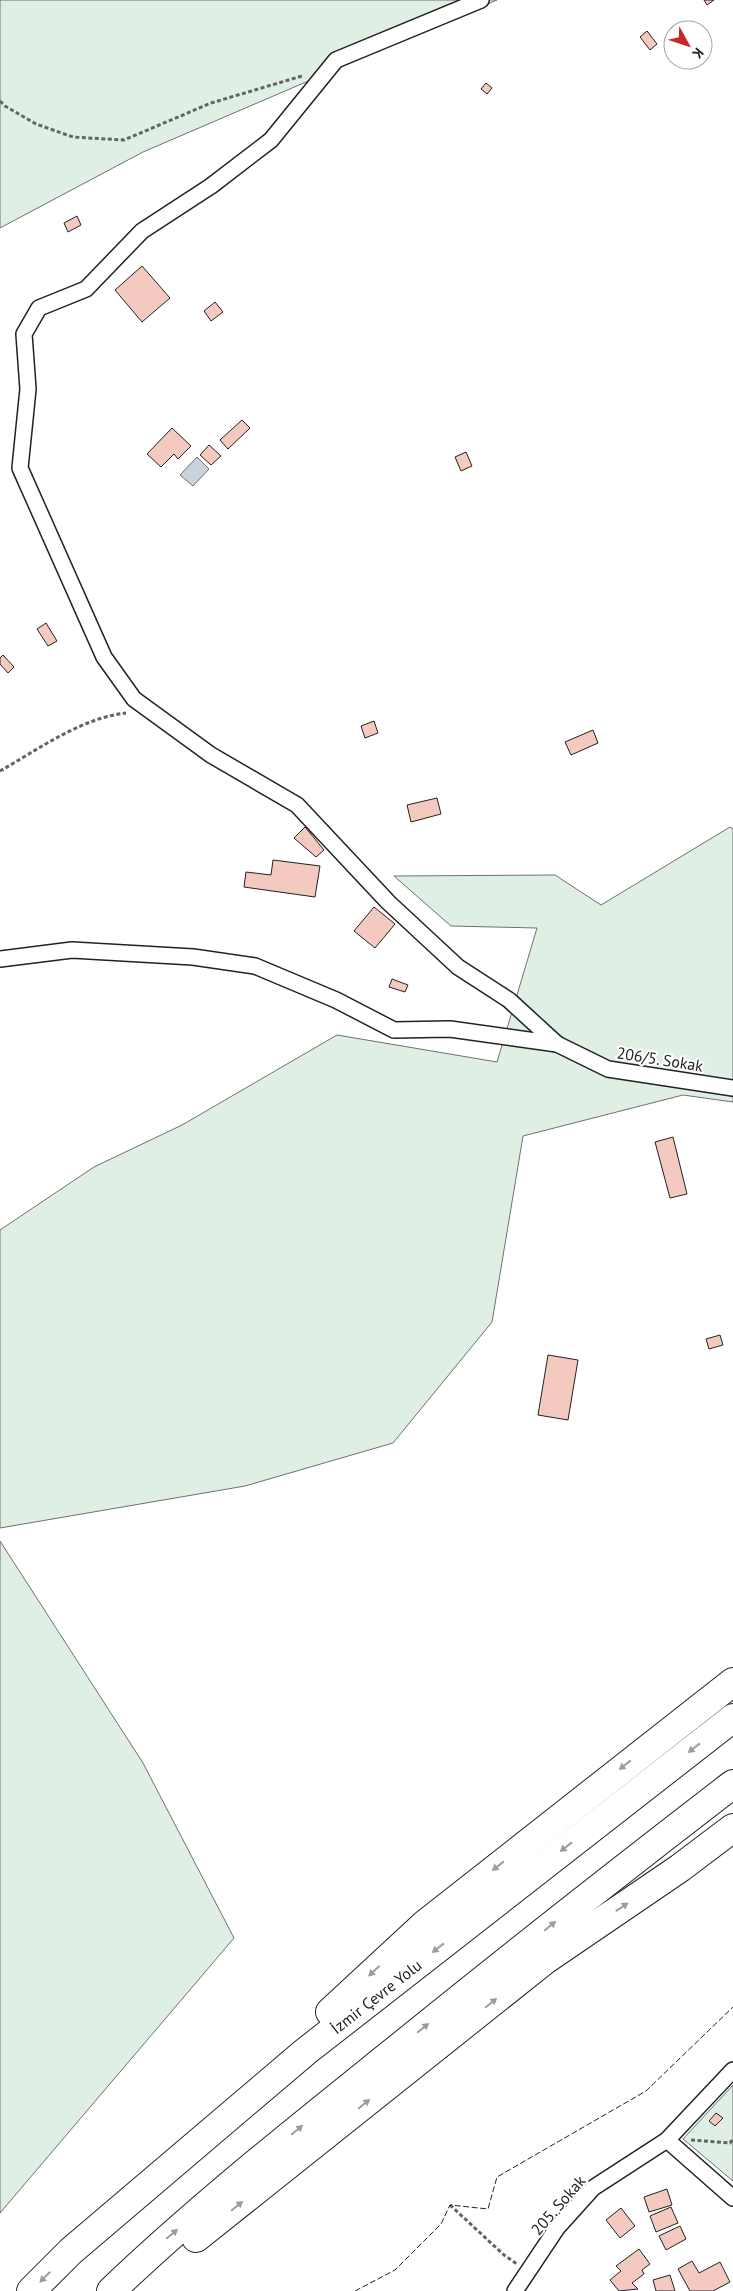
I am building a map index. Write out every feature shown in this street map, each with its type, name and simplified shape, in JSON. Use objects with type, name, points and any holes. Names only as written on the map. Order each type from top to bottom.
[{"type":"highway","points":[[71,2251],[425,1924],[733,1682]]},
{"type":"highway","name":"İzmir Çevre Yolu","points":[[32,2291],[71,2251],[305,2052],[733,1718]]},
{"type":"highway","points":[[111,2291],[162,2243],[357,2081],[585,1898],[733,1784]]},
{"type":"highway","points":[[131,2291],[545,1960],[680,1868],[733,1828]]},
{"type":"street","points":[[480,0],[336,60],[271,140],[211,186],[142,231],[86,289],[39,308],[24,334],[28,389],[20,468],[104,657],[134,699],[211,755],[297,805],[388,902],[458,968],[509,1000],[557,1044]]},
{"type":"street","points":[[0,959],[72,950],[194,958],[255,966],[336,1000],[394,1030],[450,1029],[557,1044]]},
{"type":"street","name":"206/5. Sokak","points":[[557,1044],[608,1069],[733,1088]]},
{"type":"street","name":"205. Sokak","points":[[515,2291],[557,2228],[593,2188],[667,2140],[733,2070]]},
{"type":"street","points":[[667,2140],[733,2198]]},
{"type":"path","points":[[0,101],[5,106],[36,124],[74,137],[124,140],[211,103],[329,69]]},
{"type":"path","points":[[0,771],[74,729],[125,713],[134,716]]},
{"type":"path","points":[[667,2140],[730,2143],[733,2139]]},
{"type":"path","points":[[450,2205],[504,2255],[529,2271]]},
{"type":"green space","points":[[0,0],[497,0],[143,152],[0,228]]},
{"type":"green space","points":[[730,827],[733,829],[733,1102],[683,1095],[523,1136],[492,1322],[393,1443],[245,1486],[0,1528],[0,1230],[94,1167],[182,1125],[337,1035],[497,1062],[537,928],[451,926],[394,876],[555,875],[601,905]]},
{"type":"green space","points":[[0,1541],[143,1763],[234,1938],[0,2213]]},
{"type":"green space","points":[[733,2085],[733,2181],[683,2139]]},
{"type":"shaded area","points":[[197,457],[209,469],[193,486],[180,475]]},
{"type":"building","points":[[704,0],[714,0],[707,5]]},
{"type":"building","points":[[647,31],[657,44],[650,50],[640,37]]},
{"type":"building","points":[[486,83],[492,88],[487,94],[481,89]]},
{"type":"building","points":[[77,216],[81,225],[68,232],[64,223]]},
{"type":"building","points":[[142,266],[170,298],[142,322],[115,290]]},
{"type":"building","points":[[215,302],[223,312],[211,321],[204,311]]},
{"type":"building","points":[[242,420],[250,428],[228,449],[220,440]]},
{"type":"building","points":[[172,428],[191,446],[178,459],[174,454],[161,467],[147,454]]},
{"type":"building","points":[[209,445],[221,456],[211,465],[200,455]]},
{"type":"building","points":[[466,452],[472,466],[461,471],[455,457]]},
{"type":"building","points":[[46,623],[57,641],[48,646],[37,629]]},
{"type":"building","points":[[3,655],[14,667],[8,673],[0,664],[0,658]]},
{"type":"building","points":[[374,721],[378,733],[365,738],[361,726]]},
{"type":"building","points":[[593,730],[598,743],[571,755],[565,742]]},
{"type":"building","points":[[437,798],[441,814],[411,822],[407,805]]},
{"type":"building","points":[[305,827],[324,850],[316,857],[294,838]]},
{"type":"building","points":[[273,860],[320,866],[315,897],[244,887],[246,872],[271,875]]},
{"type":"building","points":[[374,907],[395,924],[375,948],[354,931]]},
{"type":"building","points":[[392,979],[408,985],[405,992],[389,987]]},
{"type":"building","points":[[673,1137],[687,1194],[670,1198],[655,1142]]},
{"type":"building","points":[[720,1335],[723,1345],[709,1349],[706,1339]]},
{"type":"building","points":[[548,1355],[578,1360],[568,1420],[538,1415]]},
{"type":"building","points":[[716,2113],[723,2118],[715,2126],[709,2121]]},
{"type":"building","points":[[667,2189],[672,2205],[649,2212],[644,2197]]},
{"type":"building","points":[[671,2207],[678,2223],[656,2232],[650,2216]]},
{"type":"building","points":[[621,2208],[635,2226],[620,2238],[606,2220]]},
{"type":"building","points":[[680,2226],[686,2239],[666,2250],[659,2236]]},
{"type":"building","points":[[639,2249],[650,2264],[642,2270],[644,2274],[632,2283],[638,2289],[619,2291],[610,2280],[621,2271],[616,2266]]},
{"type":"building","points":[[692,2261],[699,2273],[720,2262],[730,2282],[713,2291],[690,2291],[678,2269]]},
{"type":"building","points":[[670,2275],[675,2291],[656,2291],[653,2280]]},
{"type":"fence","points":[[355,2291],[395,2270],[441,2224],[450,2205],[488,2209],[497,2177],[646,2091],[733,2007]]}]
